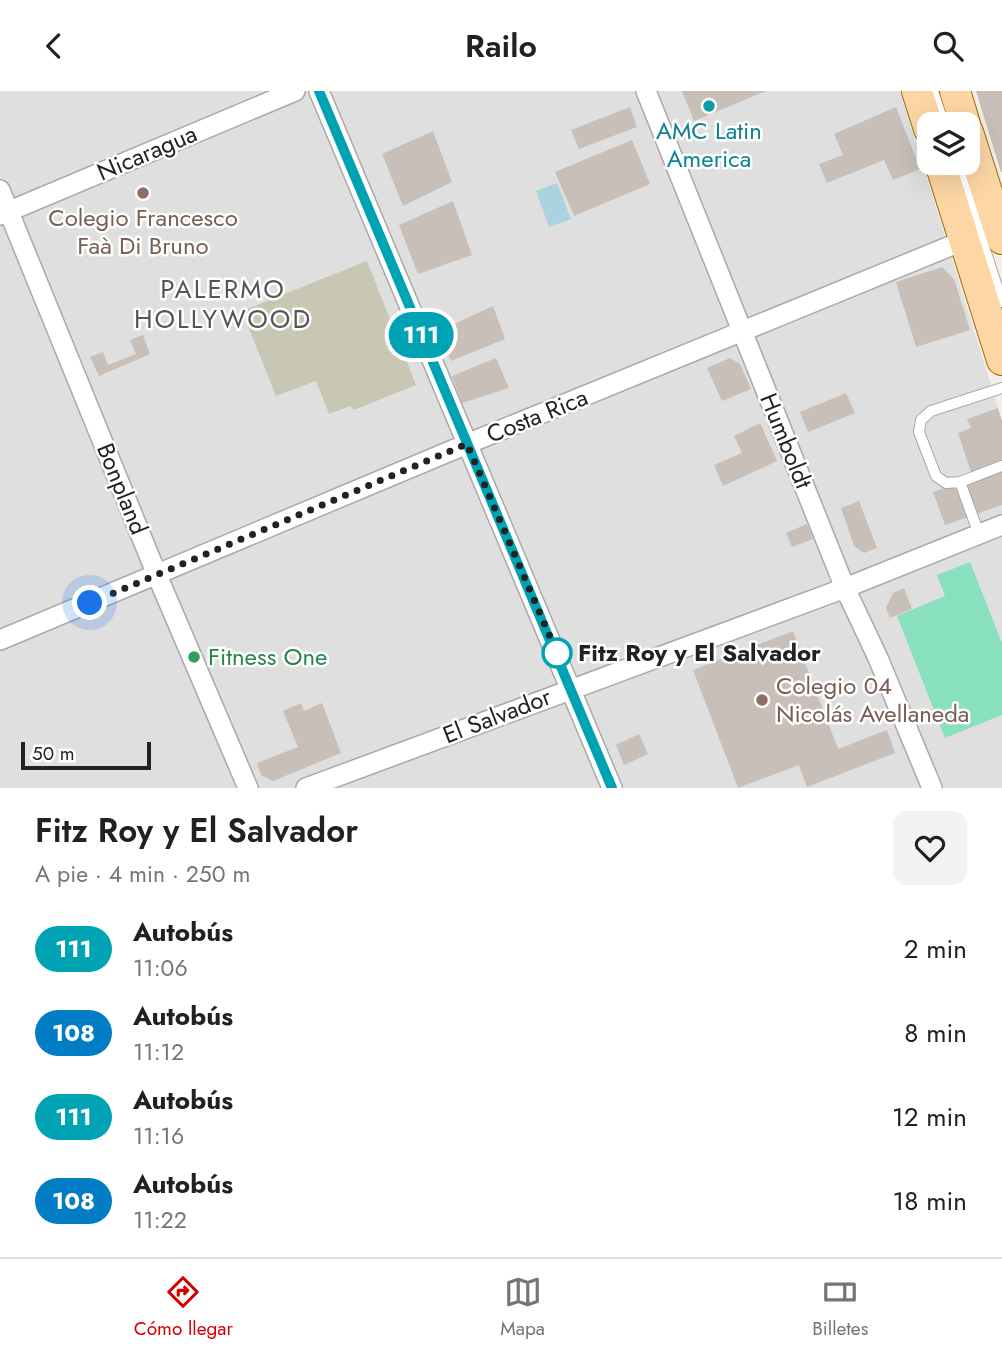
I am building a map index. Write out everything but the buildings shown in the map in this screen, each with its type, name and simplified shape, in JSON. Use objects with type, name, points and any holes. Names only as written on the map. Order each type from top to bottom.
[{"type":"main road","points":[[917,91],[924,112]]},
{"type":"main road","points":[[955,91],[961,112]]},
{"type":"main road","points":[[948,175],[986,236]]},
{"type":"main road","points":[[975,175],[1002,361]]},
{"type":"street","name":"Nicaragua","points":[[4,213],[295,91]]},
{"type":"street","points":[[319,91],[612,788]]},
{"type":"street","name":"Humboldt","points":[[646,91],[845,588],[878,658],[932,788]]},
{"type":"street","name":"Bonpland","points":[[0,190],[4,213],[248,788]]},
{"type":"street","name":"Costa Rica","points":[[0,641],[467,444],[986,236]]},
{"type":"street","name":"El Salvador","points":[[306,788],[845,588],[1002,526]]},
{"type":"lane","points":[[933,91],[940,112]]},
{"type":"lane","points":[[962,175],[986,236],[1002,302]]},
{"type":"lane","points":[[1002,388],[931,411],[921,420],[919,432],[936,476],[946,483],[960,482],[1002,466]]},
{"type":"lane","points":[[960,482],[979,534]]},
{"type":"shaded area","points":[[0,91],[900,91],[917,146],[917,175],[926,175],[1002,421],[1002,788],[0,788]]},
{"type":"shaded area","points":[[367,261],[416,385],[354,410],[350,406],[329,414],[316,381],[276,396],[242,311]]},
{"type":"green space","points":[[970,562],[1002,643],[1002,715],[945,738],[897,616],[945,596],[937,575]]},
{"type":"water","points":[[557,183],[571,219],[549,227],[536,191]]},
{"type":"bus line","name":"111","points":[[319,91],[612,788]]},
{"type":"place","name":"AMC Latin America","points":[[709,106]]},
{"type":"place","name":"Colegio Francesco Faà Di Bruno","points":[[143,193]]},
{"type":"place","name":"Fitz Roy y El Salvador","points":[[557,653]]},
{"type":"place","name":"Fitness One","points":[[194,657]]},
{"type":"place","name":"Colegio 04 Nicolás Avellaneda","points":[[762,700]]},
{"type":"district","name":"PALERMO HOLLYWOOD","points":[[223,304]]},
{"type":"route","points":[[90,603],[467,444],[557,653]]}]
